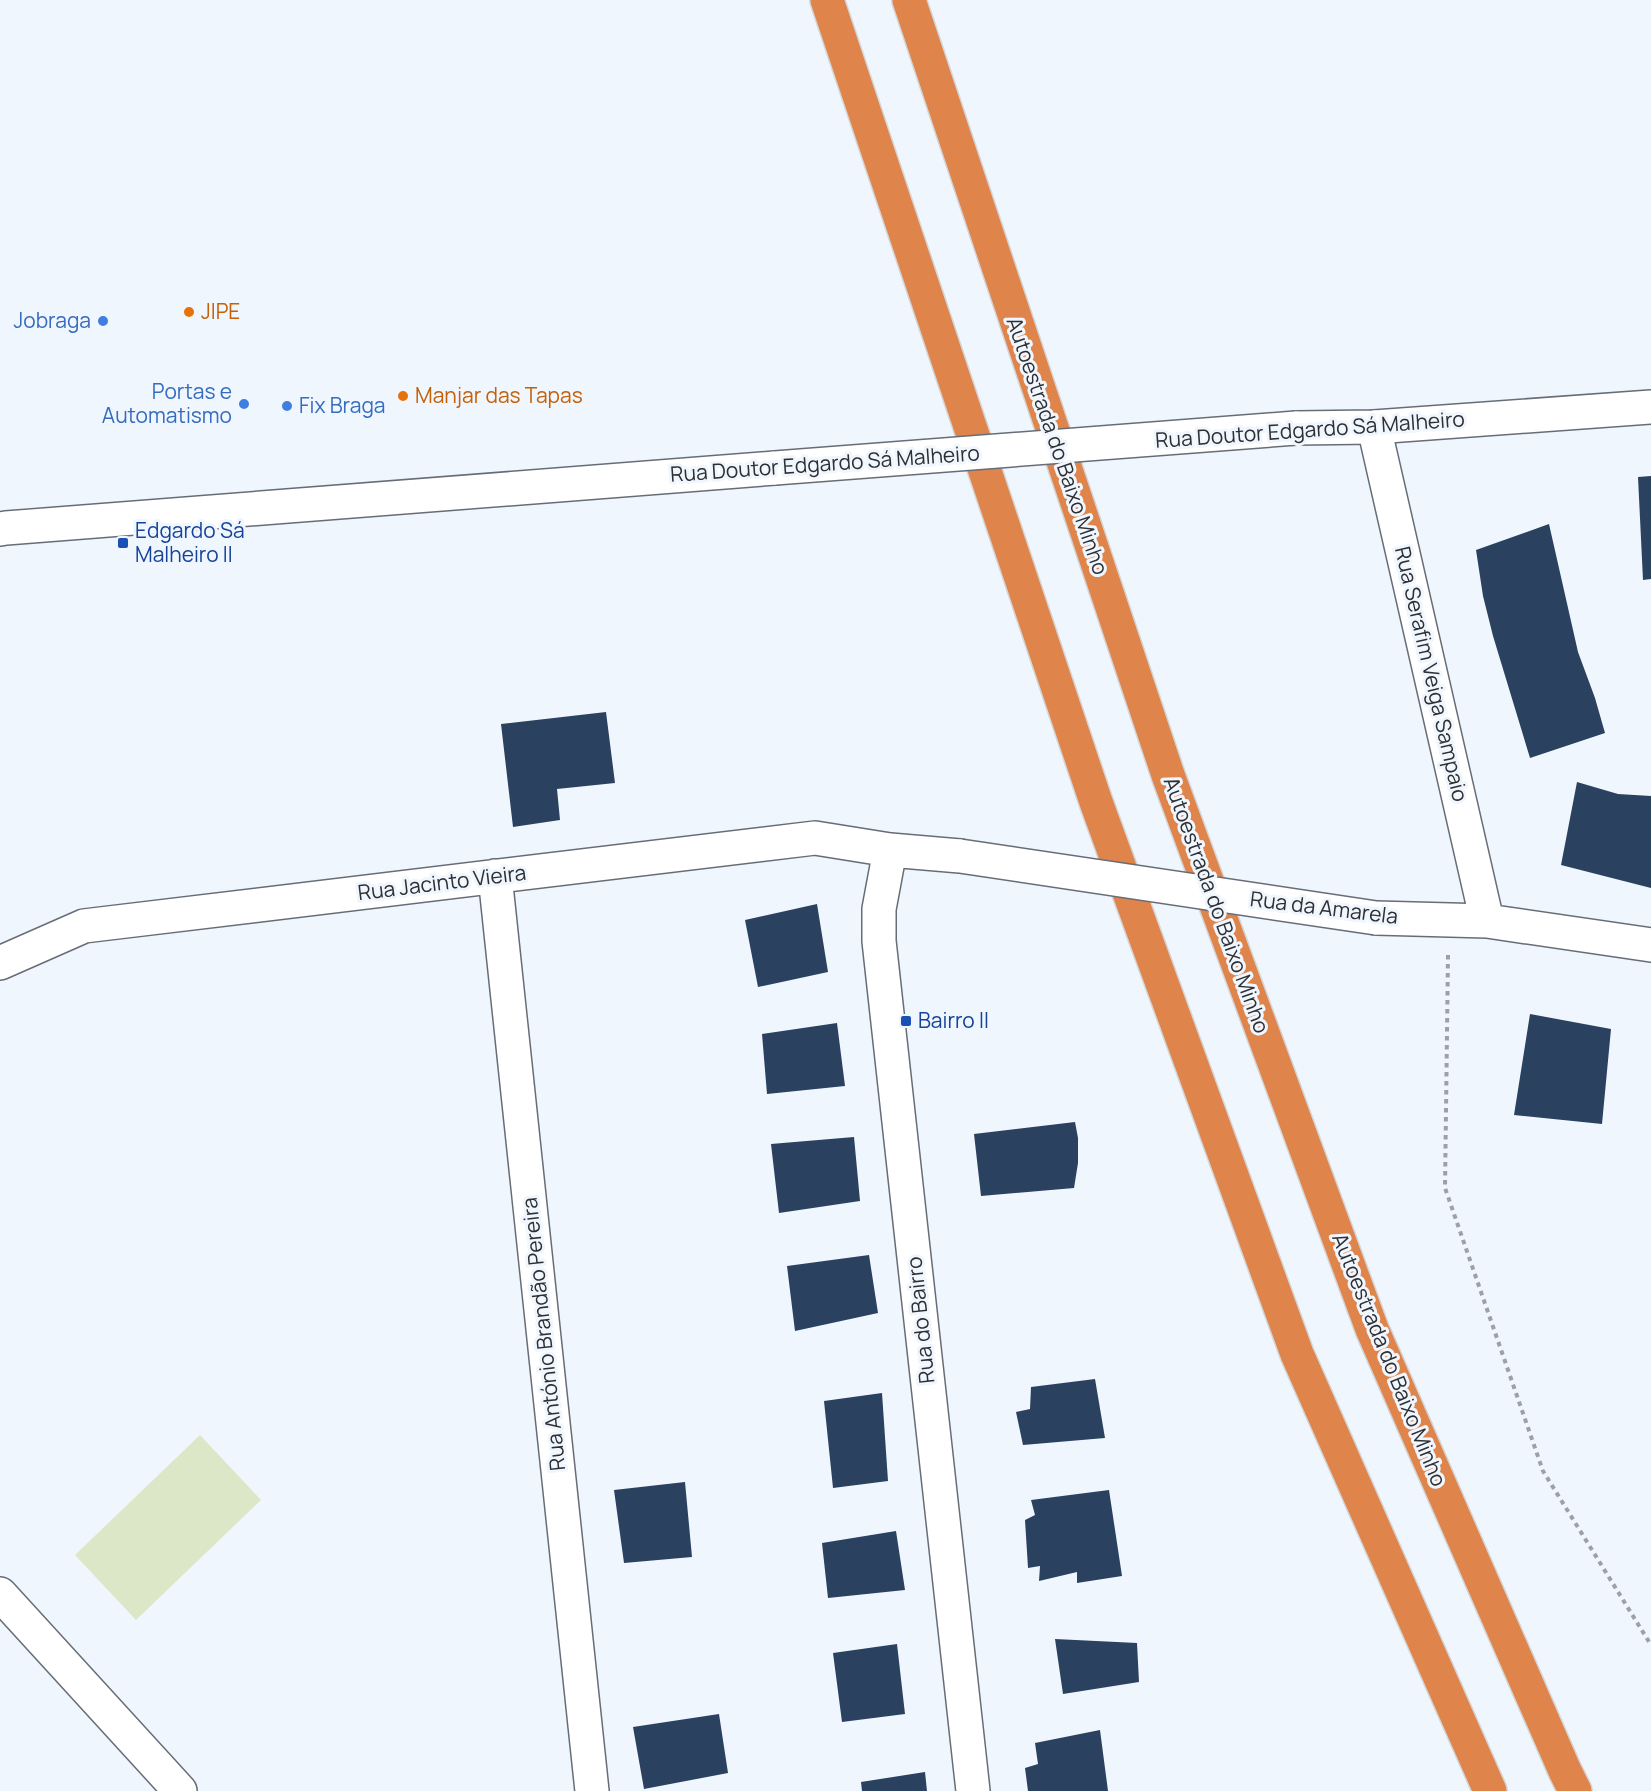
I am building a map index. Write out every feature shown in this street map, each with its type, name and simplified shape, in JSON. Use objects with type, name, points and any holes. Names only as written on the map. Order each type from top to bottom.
[{"type":"highway","points":[[827,0],[1096,802],[1297,1354],[1490,1791]]},
{"type":"highway","name":"Autoestrada do Baixo Minho","points":[[909,0],[1168,775],[1372,1329],[1575,1791]]},
{"type":"street","name":"Rua Doutor Edgardo Sá Malheiro","points":[[0,530],[65,523],[1296,428],[1374,427],[1651,407]]},
{"type":"street","name":"Rua Serafim Veiga Sampaio","points":[[1374,427],[1487,921]]},
{"type":"street","name":"Rua Jacinto Vieira","points":[[0,963],[84,926],[814,838],[890,850]]},
{"type":"street","name":"Rua da Amarela","points":[[890,850],[960,856],[1376,918],[1487,921],[1651,945]]},
{"type":"street","name":"Rua do Bairro","points":[[890,850],[879,909],[879,941],[973,1791]]},
{"type":"street","name":"Rua António Brandão Pereira","points":[[495,876],[592,1791]]},
{"type":"street","points":[[0,1594],[180,1791]]},
{"type":"path","points":[[1448,920],[1445,1188],[1543,1471],[1651,1645]]},
{"type":"green space","points":[[200,1435],[261,1500],[136,1620],[75,1555]]},
{"type":"building","points":[[1651,476],[1651,579],[1643,580],[1638,477]]},
{"type":"building","points":[[1549,524],[1578,652],[1605,733],[1530,758],[1493,636],[1483,596],[1476,550]]},
{"type":"building","points":[[606,712],[615,783],[557,789],[560,820],[513,827],[501,724]]},
{"type":"building","points":[[1577,782],[1618,794],[1651,796],[1651,888],[1561,865]]},
{"type":"building","points":[[817,904],[828,972],[758,987],[745,920]]},
{"type":"building","points":[[1530,1014],[1611,1029],[1602,1124],[1514,1115]]},
{"type":"building","points":[[837,1023],[845,1086],[767,1094],[762,1034]]},
{"type":"building","points":[[1075,1122],[1078,1138],[1078,1163],[1074,1188],[981,1196],[974,1134]]},
{"type":"building","points":[[854,1137],[860,1201],[779,1213],[771,1144]]},
{"type":"building","points":[[869,1255],[878,1313],[795,1331],[787,1266]]},
{"type":"building","points":[[1095,1379],[1105,1438],[1023,1445],[1016,1412],[1030,1409],[1031,1387]]},
{"type":"building","points":[[882,1393],[888,1481],[833,1488],[824,1401]]},
{"type":"building","points":[[685,1482],[692,1557],[624,1563],[614,1490]]},
{"type":"building","points":[[1109,1490],[1122,1576],[1077,1583],[1077,1572],[1039,1581],[1040,1566],[1028,1568],[1025,1520],[1035,1515],[1031,1500]]},
{"type":"building","points":[[896,1531],[905,1590],[828,1598],[822,1543]]},
{"type":"building","points":[[1055,1639],[1137,1643],[1139,1682],[1063,1694]]},
{"type":"building","points":[[897,1644],[905,1714],[842,1722],[833,1653]]},
{"type":"building","points":[[719,1714],[728,1773],[644,1789],[633,1727]]},
{"type":"building","points":[[1100,1730],[1108,1791],[1028,1791],[1025,1768],[1038,1764],[1035,1743]]},
{"type":"building","points":[[925,1772],[927,1791],[862,1791],[861,1782]]},
{"type":"place","name":"JIPE","points":[[189,312]]},
{"type":"place","name":"Jobraga","points":[[103,321]]},
{"type":"place","name":"Manjar das Tapas","points":[[403,396]]},
{"type":"place","name":"Portas e Automatismo","points":[[244,404]]},
{"type":"place","name":"Fix Braga","points":[[287,406]]},
{"type":"place","name":"Edgardo Sá Malheiro II","points":[[123,543]]},
{"type":"place","name":"Bairro II","points":[[906,1021]]}]
